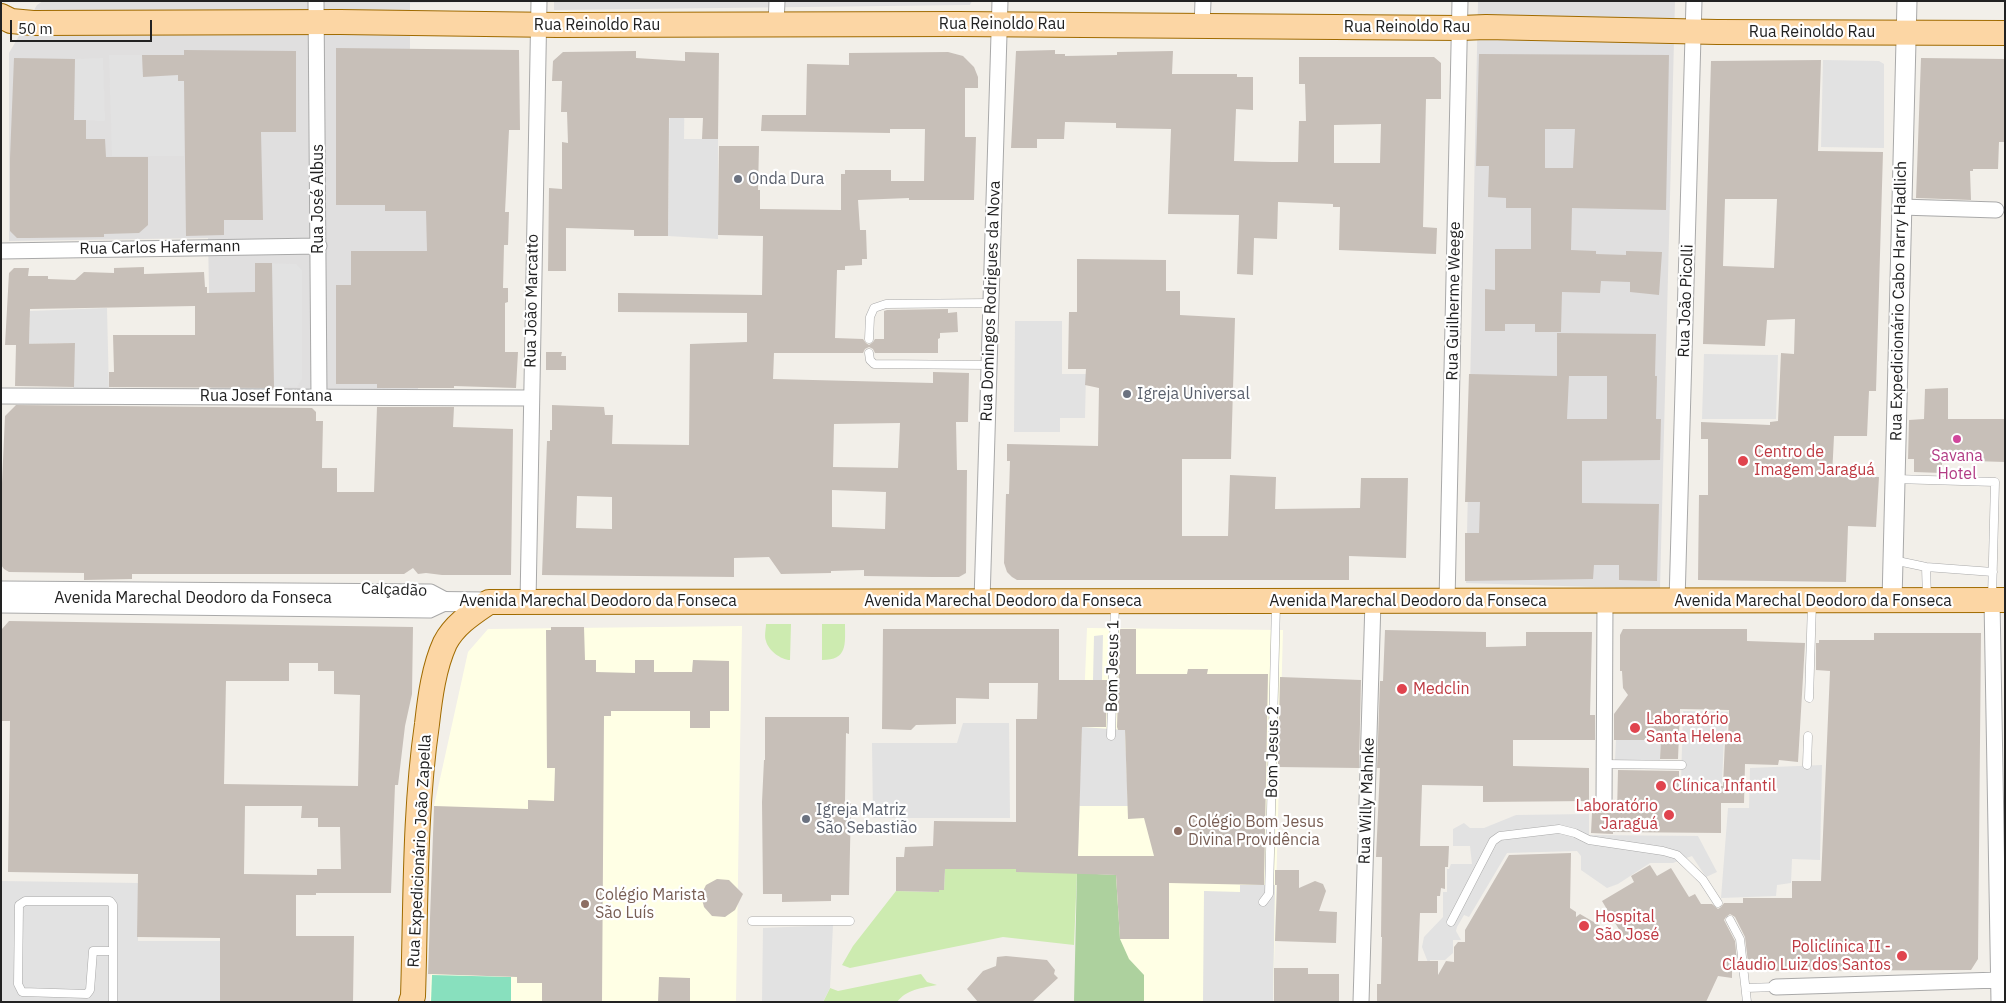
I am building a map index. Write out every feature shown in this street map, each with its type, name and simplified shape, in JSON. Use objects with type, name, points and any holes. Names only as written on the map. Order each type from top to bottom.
[{"type":"main road","name":"Rua Reinoldo Rau","points":[[4,24],[317,12],[538,25],[776,12],[1000,13],[1202,26],[2005,33]]},
{"type":"main road","name":"Avenida Marechal Deodoro da Fonseca","points":[[489,602],[1998,600]]},
{"type":"main road","name":"Rua Expedicionário João Zapella","points":[[412,1000],[420,784],[430,702],[438,661],[446,642],[465,618],[489,602]]},
{"type":"street","name":"Rua João Marcatto","points":[[528,602],[530,398],[539,1]]},
{"type":"street","points":[[1202,26],[1203,1]]},
{"type":"street","name":"Rua Guilherme Weege","points":[[1447,601],[1460,1]]},
{"type":"street","name":"Rua João Picolli","points":[[1677,601],[1694,1]]},
{"type":"street","name":"Rua Expedicionário Cabo Harry Hadlich","points":[[1892,601],[1906,1]]},
{"type":"street","name":"Rua José Albus","points":[[317,12],[319,397]]},
{"type":"street","name":"Rua Domingos Rodrigues da Nova","points":[[982,601],[1000,13]]},
{"type":"street","points":[[1901,207],[1996,210]]},
{"type":"street","name":"Rua Carlos Hafermann","points":[[1,251],[319,246]]},
{"type":"street","name":"Rua Josef Fontana","points":[[1,396],[530,398]]},
{"type":"street","name":"Calçadão","points":[[1,587],[431,590],[452,601]]},
{"type":"street","name":"Avenida Marechal Deodoro da Fonseca","points":[[1,597],[489,602]]},
{"type":"street","points":[[1776,987],[2000,992],[1998,600]]},
{"type":"street","name":"Calçadão","points":[[1,607],[430,612],[452,601]]},
{"type":"street","name":"Rua Willy Mahnke","points":[[1361,1002],[1373,601]]},
{"type":"street","points":[[1604,808],[1605,601]]},
{"type":"lane","points":[[869,339],[870,317],[874,308],[886,304],[991,303]]},
{"type":"lane","points":[[869,353],[870,360],[874,364],[989,365]]},
{"type":"lane","points":[[1895,479],[1995,482],[1993,572],[1998,600]]},
{"type":"lane","points":[[1893,560],[1926,567],[1993,572]]},
{"type":"lane","points":[[1926,567],[1927,601]]},
{"type":"lane","name":"Bom Jesus 1","points":[[1112,733],[1115,601]]},
{"type":"lane","name":"Bom Jesus 2","points":[[1263,902],[1269,894],[1276,601]]},
{"type":"lane","points":[[1810,698],[1812,601]]},
{"type":"lane","points":[[1808,736],[1808,765]]},
{"type":"lane","points":[[1604,764],[1682,765]]},
{"type":"lane","points":[[1451,922],[1493,841],[1500,836],[1559,829],[1575,833],[1589,840],[1677,855],[1703,880],[1718,903]]},
{"type":"lane","points":[[1604,834],[1604,843]]},
{"type":"lane","points":[[113,951],[93,950],[90,990],[87,994],[22,992],[18,984],[19,905],[25,901],[110,902],[113,905],[113,951],[113,1002]]},
{"type":"lane","points":[[1730,920],[1740,939],[1747,1002]]},
{"type":"lane","points":[[752,922],[850,921]]},
{"type":"lane","points":[[1746,988],[1776,987]]},
{"type":"shaded area","points":[[43,1],[519,1],[410,3],[410,211],[431,211],[429,287],[420,287],[418,389],[211,392],[208,238],[9,241],[9,53],[37,5]]},
{"type":"shaded area","points":[[554,1],[972,1],[970,5],[554,10]]},
{"type":"shaded area","points":[[1478,1],[1675,1],[1660,589],[1466,583]]},
{"type":"shaded area","points":[[109,55],[142,55],[143,77],[178,70],[178,80],[184,81],[184,156],[112,156]]},
{"type":"shaded area","points":[[103,58],[105,121],[74,120],[75,59]]},
{"type":"shaded area","points":[[1823,60],[1879,61],[1884,64],[1884,148],[1821,147]]},
{"type":"shaded area","points":[[670,61],[685,61],[684,139],[718,139],[718,239],[668,236]]},
{"type":"shaded area","points":[[255,263],[296,264],[302,270],[302,379],[297,387],[257,386]]},
{"type":"shaded area","points":[[107,308],[109,392],[73,391],[74,343],[29,344],[30,311]]},
{"type":"shaded area","points":[[1015,321],[1062,321],[1062,374],[1086,374],[1085,418],[1060,418],[1060,432],[1014,432]]},
{"type":"shaded area","points":[[1704,354],[1778,355],[1776,419],[1702,419]]},
{"type":"shaded area","name":"Colégio Marista São Luís","points":[[742,626],[736,1002],[430,1002],[434,806],[468,652],[488,629]]},
{"type":"shaded area","name":"Colégio Bom Jesus Divina Providência","points":[[1087,628],[1283,630],[1273,1002],[1113,1002],[1077,873]]},
{"type":"shaded area","points":[[1103,635],[1102,680],[1093,680],[1094,636]]},
{"type":"shaded area","points":[[1683,711],[1728,712],[1726,737],[1724,737],[1722,784],[1681,783]]},
{"type":"shaded area","points":[[963,723],[1009,723],[1010,818],[873,818],[872,743],[957,743]]},
{"type":"shaded area","points":[[1082,727],[1125,730],[1128,806],[1079,806]]},
{"type":"shaded area","points":[[1616,740],[1661,740],[1660,760],[1615,760]]},
{"type":"shaded area","points":[[1822,765],[1820,860],[1792,859],[1791,883],[1777,885],[1776,896],[1721,898],[1728,808],[1749,808],[1750,768]]},
{"type":"shaded area","points":[[1589,814],[1589,835],[1698,836],[1717,872],[1706,877],[1692,856],[1673,863],[1650,863],[1618,884],[1607,888],[1581,870],[1581,856],[1577,851],[1507,853],[1469,917],[1464,915],[1457,927],[1456,931],[1461,940],[1453,940],[1453,953],[1445,960],[1430,960],[1429,965],[1422,947],[1424,937],[1443,917],[1443,892],[1447,892],[1447,869],[1449,869],[1451,864],[1472,864],[1470,846],[1453,846],[1453,829],[1464,823],[1470,828],[1484,828],[1516,815]]},
{"type":"shaded area","points":[[1,881],[139,883],[138,941],[221,941],[228,1002],[1,1002]]},
{"type":"shaded area","points":[[1240,885],[1275,885],[1273,1002],[1203,1002],[1204,891],[1240,892]]},
{"type":"shaded area","points":[[833,925],[830,988],[823,1002],[762,1002],[763,928]]},
{"type":"green space","points":[[766,624],[791,624],[790,660],[779,656],[769,648],[765,639]]},
{"type":"green space","points":[[822,624],[845,624],[845,644],[841,654],[837,657],[822,660]]},
{"type":"green space","points":[[945,869],[1016,869],[1077,873],[1074,945],[1003,937],[850,968],[842,965],[853,946],[896,891],[939,892],[939,890],[944,890]]},
{"type":"green space","points":[[1077,873],[1116,875],[1120,939],[1129,959],[1144,975],[1144,1002],[1074,1002]]},
{"type":"green space","points":[[921,974],[927,982],[937,985],[920,988],[905,994],[897,1002],[823,1002],[830,988],[838,991]]},
{"type":"green space","points":[[432,975],[511,977],[511,1002],[431,1002]]},
{"type":"building","points":[[336,48],[519,50],[520,130],[509,130],[505,212],[509,212],[508,245],[504,245],[503,288],[508,288],[508,302],[505,303],[505,352],[518,352],[516,388],[454,386],[454,388],[377,388],[377,384],[336,384],[336,285],[351,285],[351,251],[427,251],[426,211],[385,211],[385,205],[336,205]]},
{"type":"building","points":[[184,50],[296,51],[296,132],[261,132],[263,220],[224,220],[224,235],[186,236],[184,81],[178,81],[178,75],[143,77],[142,55],[184,55]]},
{"type":"building","points":[[1055,50],[1055,54],[1065,54],[1065,56],[1117,55],[1117,52],[1173,51],[1172,74],[1237,74],[1237,77],[1253,77],[1253,110],[1236,109],[1234,161],[1272,162],[1298,162],[1299,121],[1306,121],[1305,84],[1299,84],[1299,57],[1434,57],[1441,63],[1441,99],[1426,99],[1423,227],[1437,228],[1436,254],[1339,250],[1340,207],[1333,207],[1333,204],[1278,202],[1277,239],[1254,238],[1253,275],[1237,274],[1239,215],[1168,214],[1171,129],[1116,128],[1116,123],[1065,122],[1064,139],[1037,139],[1037,148],[1011,148],[1016,51]],"holes":[[[1381,124],[1380,163],[1334,163],[1334,125]]]},
{"type":"building","points":[[636,51],[636,58],[685,61],[685,52],[719,53],[718,139],[702,139],[703,118],[669,118],[668,236],[634,236],[634,230],[566,228],[566,271],[548,271],[549,188],[562,189],[562,142],[568,143],[567,112],[561,112],[562,81],[552,81],[553,61],[563,52]]},
{"type":"building","points":[[948,52],[963,56],[974,67],[978,77],[978,88],[965,88],[965,137],[976,137],[974,200],[909,200],[909,198],[858,200],[860,230],[866,230],[867,259],[862,259],[862,265],[845,266],[845,270],[837,270],[835,338],[863,339],[869,345],[875,339],[884,339],[884,311],[887,310],[948,309],[948,313],[957,312],[958,332],[940,333],[938,353],[875,353],[869,347],[863,353],[774,353],[773,379],[933,383],[933,372],[969,373],[968,422],[956,422],[957,470],[967,470],[966,573],[959,577],[864,576],[864,570],[781,574],[769,557],[734,558],[734,577],[542,575],[547,441],[550,441],[550,430],[552,430],[552,405],[604,407],[605,415],[613,415],[612,444],[689,445],[690,344],[747,342],[747,313],[618,312],[618,293],[762,295],[763,236],[718,235],[719,146],[759,146],[758,190],[760,190],[760,209],[841,210],[841,174],[845,174],[845,170],[891,170],[891,181],[924,181],[925,129],[890,129],[890,133],[761,131],[762,115],[806,115],[807,64],[849,65],[849,53]],"holes":[[[900,423],[898,468],[833,467],[834,424]],[[832,490],[886,492],[885,529],[832,527]],[[577,496],[612,497],[612,529],[576,528]]]},
{"type":"building","points":[[1479,54],[1669,55],[1666,210],[1572,208],[1571,250],[1596,251],[1596,254],[1626,255],[1626,251],[1662,252],[1659,295],[1630,292],[1630,282],[1601,281],[1600,293],[1562,292],[1561,332],[1535,332],[1535,324],[1505,324],[1505,331],[1485,331],[1485,289],[1495,290],[1495,249],[1531,249],[1531,208],[1506,208],[1506,198],[1488,197],[1489,166],[1476,166]],"holes":[[[1545,129],[1575,129],[1573,168],[1545,168]]]},
{"type":"building","points":[[14,58],[75,59],[74,120],[86,120],[86,139],[105,139],[106,157],[148,157],[148,225],[139,233],[104,234],[104,237],[17,238],[10,231],[10,158]]},
{"type":"building","points":[[1921,58],[2005,59],[2005,142],[1999,142],[1998,169],[1973,169],[1973,171],[1970,171],[1971,200],[1916,198]]},
{"type":"building","points":[[1821,60],[1818,151],[1883,152],[1876,391],[1869,391],[1867,436],[1834,436],[1832,476],[1879,477],[1876,527],[1848,526],[1846,582],[1698,580],[1699,495],[1708,495],[1708,439],[1701,439],[1701,422],[1770,425],[1770,422],[1778,421],[1781,353],[1794,354],[1795,319],[1767,320],[1765,346],[1703,344],[1711,61]],"holes":[[[1725,199],[1777,199],[1774,268],[1723,266]]]},
{"type":"building","points":[[1077,259],[1166,260],[1166,291],[1180,291],[1180,315],[1235,318],[1231,459],[1182,459],[1182,536],[1228,536],[1230,475],[1276,477],[1275,509],[1360,508],[1361,478],[1408,478],[1406,558],[1349,556],[1349,580],[1017,580],[1012,577],[1007,572],[1004,563],[1006,494],[1009,494],[1010,461],[1007,461],[1007,444],[1098,446],[1099,388],[1085,385],[1086,369],[1068,369],[1069,312],[1077,312]]},
{"type":"building","points":[[255,263],[272,263],[274,388],[109,387],[109,372],[114,372],[113,335],[195,335],[195,306],[30,309],[29,344],[75,343],[74,387],[15,386],[16,345],[5,345],[9,273],[14,268],[29,268],[28,276],[48,276],[48,279],[75,280],[84,272],[114,273],[114,268],[144,267],[144,274],[204,272],[207,293],[255,292]]},
{"type":"building","points":[[1557,333],[1656,334],[1656,419],[1661,419],[1660,460],[1582,461],[1582,503],[1659,504],[1657,581],[1619,580],[1619,565],[1594,565],[1593,579],[1465,581],[1465,533],[1479,533],[1480,502],[1465,502],[1469,374],[1557,376]],"holes":[[[1569,376],[1607,376],[1607,419],[1567,419]]]},
{"type":"building","points":[[546,352],[562,352],[561,356],[566,356],[566,370],[546,370]]},
{"type":"building","name":"Savana Hotel","points":[[1948,388],[1948,419],[2005,419],[2005,462],[1942,460],[1942,473],[1914,472],[1914,459],[1908,459],[1909,420],[1924,419],[1925,389]]},
{"type":"building","points":[[16,405],[312,408],[316,412],[316,421],[323,421],[322,468],[337,468],[337,492],[374,492],[377,407],[454,407],[453,427],[513,429],[511,575],[418,574],[413,568],[404,574],[132,574],[132,579],[84,580],[84,573],[9,572],[1,565],[2,483],[5,416]]},
{"type":"building","points":[[9,621],[413,627],[412,694],[405,726],[398,785],[395,785],[391,893],[316,893],[316,895],[296,895],[296,936],[354,936],[353,1002],[220,1002],[220,938],[137,937],[138,874],[8,872],[10,721],[1,721],[2,629]],"holes":[[[289,663],[318,663],[318,671],[334,671],[334,694],[360,695],[358,786],[224,784],[226,681],[289,681]],[[245,806],[302,806],[301,818],[318,818],[318,827],[340,827],[341,869],[317,869],[317,875],[244,874]]]},
{"type":"building","points":[[551,627],[584,627],[585,660],[596,660],[596,672],[635,673],[635,660],[654,660],[654,672],[692,672],[693,660],[729,661],[729,711],[710,711],[710,728],[690,728],[690,711],[611,711],[611,716],[604,716],[602,1002],[542,1002],[542,983],[517,983],[517,977],[428,974],[434,806],[528,809],[528,800],[554,801],[555,768],[547,768],[546,630],[551,630]]},
{"type":"building","points":[[883,629],[1059,629],[1059,680],[1107,680],[1106,727],[1082,727],[1078,856],[1154,856],[1144,818],[1128,819],[1125,730],[1118,730],[1117,727],[1120,629],[1136,629],[1136,674],[1187,674],[1188,669],[1208,669],[1207,674],[1268,674],[1264,885],[1169,883],[1169,939],[1120,939],[1116,875],[1016,872],[1016,869],[945,869],[944,890],[939,890],[939,892],[896,891],[896,857],[904,857],[905,847],[933,846],[934,821],[1016,822],[1016,719],[1037,719],[1038,683],[989,683],[989,699],[956,698],[956,724],[916,725],[911,730],[882,729]]},
{"type":"building","points":[[1623,629],[1747,629],[1747,641],[1805,643],[1798,762],[1779,760],[1778,765],[1745,764],[1744,803],[1721,803],[1721,833],[1591,833],[1592,813],[1617,813],[1618,770],[1679,771],[1679,786],[1723,786],[1725,740],[1728,740],[1729,710],[1680,709],[1678,759],[1660,759],[1661,740],[1614,740],[1614,714],[1628,695],[1623,688],[1622,671],[1620,671],[1620,635]]},
{"type":"building","points":[[1385,630],[1486,632],[1486,647],[1526,646],[1526,632],[1592,632],[1590,715],[1595,715],[1595,740],[1513,740],[1513,766],[1589,768],[1589,801],[1483,802],[1483,786],[1422,785],[1420,846],[1449,846],[1448,867],[1445,867],[1445,889],[1441,888],[1440,896],[1437,896],[1437,913],[1420,913],[1418,961],[1438,961],[1438,975],[1446,961],[1454,962],[1454,947],[1458,942],[1465,942],[1465,930],[1509,855],[1571,853],[1570,908],[1576,912],[1576,917],[1580,914],[1626,941],[1602,901],[1634,882],[1631,876],[1650,865],[1657,876],[1671,868],[1689,897],[1695,894],[1701,904],[1712,904],[1718,909],[1724,903],[1743,903],[1743,898],[1792,898],[1792,881],[1821,881],[1830,671],[1816,670],[1816,643],[1819,643],[1819,640],[1874,640],[1874,633],[1981,633],[1978,959],[1971,970],[1749,971],[1745,937],[1735,917],[1730,914],[1724,920],[1735,941],[1738,971],[1732,971],[1732,978],[1718,976],[1706,1002],[1377,1002],[1377,984],[1381,984],[1382,857],[1376,857],[1380,768],[1377,768],[1380,681],[1383,681]]},
{"type":"building","points":[[1280,677],[1361,680],[1359,768],[1278,767]]},
{"type":"building","name":"Igreja Matriz São Sebastião","points":[[765,717],[849,717],[849,734],[846,733],[845,803],[851,803],[849,895],[831,895],[831,901],[782,902],[782,894],[763,894],[762,802],[765,760]]},
{"type":"building","points":[[1275,870],[1299,870],[1299,888],[1315,881],[1323,884],[1326,891],[1319,911],[1337,912],[1336,943],[1275,941],[1277,885],[1275,885]]},
{"type":"building","points":[[717,879],[729,880],[743,894],[735,910],[725,917],[712,916],[704,907],[701,895],[706,885]]},
{"type":"building","points":[[1006,956],[1047,960],[1055,970],[1054,974],[1058,978],[1032,1002],[978,1002],[967,989],[983,971],[996,966],[997,957]]},
{"type":"building","points":[[1274,968],[1308,968],[1308,974],[1339,974],[1339,1002],[1274,1002]]},
{"type":"building","points":[[659,977],[690,978],[690,1002],[658,1002]]},
{"type":"place","name":"Onda Dura","points":[[738,179]]},
{"type":"place","name":"Igreja Universal","points":[[1127,394]]},
{"type":"place","name":"Savana Hotel","points":[[1957,439]]},
{"type":"place","name":"Centro de Imagem Jaraguá","points":[[1743,461]]},
{"type":"place","name":"Medclin","points":[[1402,689]]},
{"type":"place","name":"Laboratório Santa Helena","points":[[1635,728]]},
{"type":"place","name":"Clínica Infantil","points":[[1661,786]]},
{"type":"place","name":"Laboratório Jaraguá","points":[[1669,815]]},
{"type":"place","name":"Igreja Matriz São Sebastião","points":[[806,819]]},
{"type":"place","name":"Colégio Bom Jesus Divina Providência","points":[[1178,831]]},
{"type":"place","name":"Colégio Marista São Luís","points":[[585,904]]},
{"type":"place","name":"Hospital São José","points":[[1584,926]]},
{"type":"place","name":"Policlínica II - Cláudio Luiz dos Santos","points":[[1902,956]]}]
